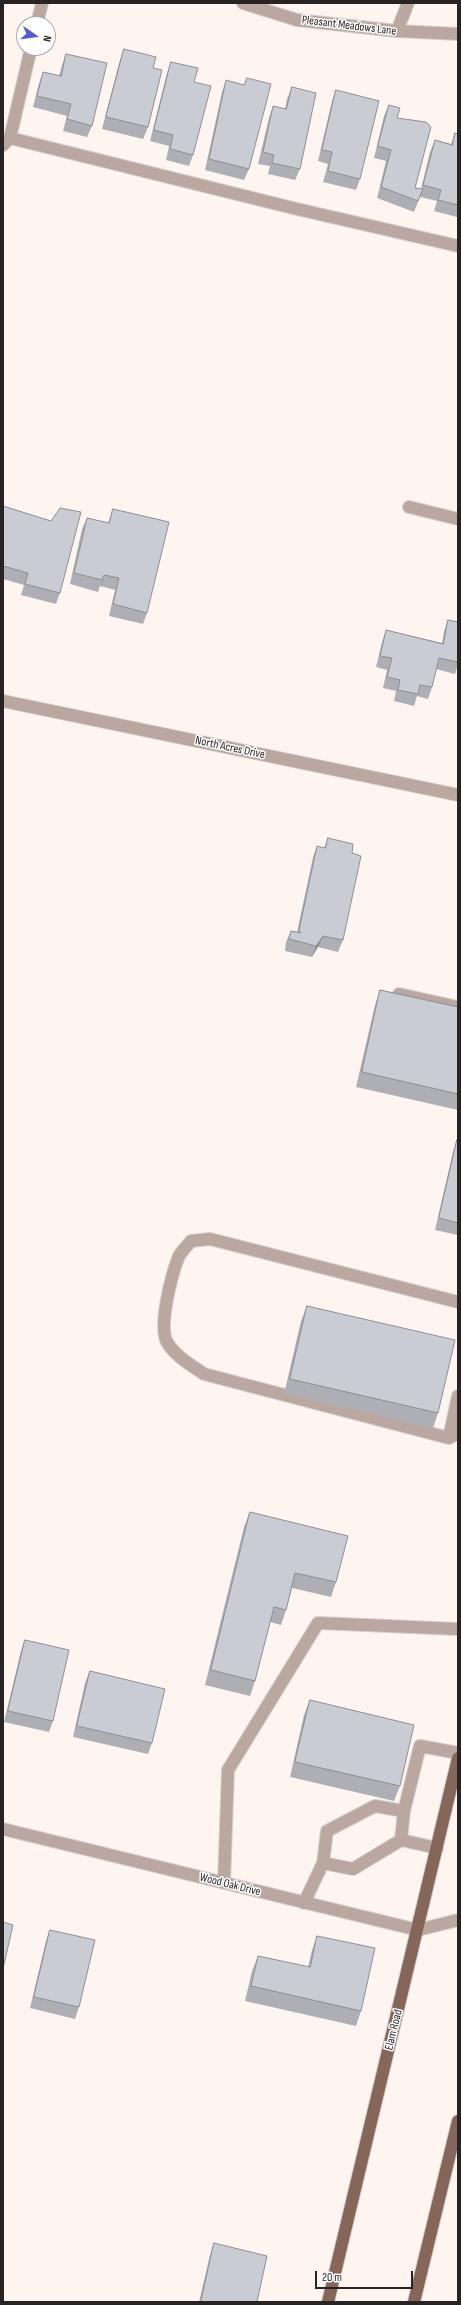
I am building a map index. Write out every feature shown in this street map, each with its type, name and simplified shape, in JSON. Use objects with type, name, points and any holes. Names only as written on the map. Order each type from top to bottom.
[{"type":"main road","name":"Elam Road","points":[[328,2302],[458,1758]]},
{"type":"main road","points":[[414,2302],[458,2121]]},
{"type":"street","points":[[39,16],[42,3]]},
{"type":"street","name":"Pleasant Meadows Lane","points":[[243,3],[297,20],[397,32],[458,34]]},
{"type":"street","points":[[397,32],[408,3]]},
{"type":"street","points":[[29,56],[6,141],[458,246]]},
{"type":"street","points":[[409,507],[458,519]]},
{"type":"street","name":"North Acres Drive","points":[[3,701],[458,795]]},
{"type":"street","points":[[395,993],[458,1007]]},
{"type":"street","points":[[458,1302],[210,1239],[191,1242],[180,1255],[168,1293],[164,1317],[166,1342],[181,1358],[204,1374],[454,1435],[458,1396]]},
{"type":"street","points":[[224,1883],[228,1770],[318,1623],[458,1629]]},
{"type":"street","points":[[400,1840],[404,1811],[420,1746],[458,1753]]},
{"type":"street","points":[[304,1902],[323,1863],[327,1831],[375,1806],[404,1811]]},
{"type":"street","name":"Wood Oak Drive","points":[[3,1829],[418,1930],[458,1920]]},
{"type":"street","points":[[323,1863],[353,1869],[400,1840],[437,1848]]},
{"type":"building","points":[[124,49],[156,57],[153,68],[162,70],[148,127],[106,117]]},
{"type":"building","points":[[66,54],[107,63],[92,126],[67,119],[71,104],[37,96],[43,72],[61,76]]},
{"type":"building","points":[[171,62],[198,68],[194,82],[211,86],[193,155],[170,149],[173,135],[154,130]]},
{"type":"building","points":[[247,78],[271,84],[249,169],[209,159],[226,80],[244,85]]},
{"type":"building","points":[[292,87],[316,93],[300,169],[272,163],[274,155],[263,152],[273,106],[286,109]]},
{"type":"building","points":[[336,90],[379,101],[360,179],[328,171],[332,152],[322,150]]},
{"type":"building","points":[[389,105],[400,108],[397,118],[426,122],[431,127],[415,188],[423,189],[418,201],[381,187],[391,150],[378,146]]},
{"type":"building","points":[[455,133],[458,134],[458,205],[438,200],[441,190],[423,185],[435,140],[452,145]]},
{"type":"building","points":[[3,506],[51,521],[60,508],[81,512],[60,593],[25,584],[28,573],[3,566]]},
{"type":"building","points":[[113,509],[169,522],[147,613],[113,604],[119,578],[104,575],[102,580],[74,573],[87,518],[109,523]]},
{"type":"building","points":[[448,620],[458,622],[458,662],[439,658],[432,687],[420,685],[418,694],[398,690],[400,680],[387,677],[392,658],[380,656],[386,630],[443,644]]},
{"type":"building","points":[[328,838],[353,844],[352,853],[361,856],[343,940],[323,936],[316,946],[289,939],[291,931],[301,933],[299,930],[317,846],[325,848]]},
{"type":"building","points":[[380,990],[458,1007],[458,1094],[362,1072]]},
{"type":"building","points":[[457,1140],[458,1141],[458,1223],[439,1218]]},
{"type":"building","points":[[307,1306],[455,1340],[438,1413],[290,1379]]},
{"type":"building","points":[[250,1512],[348,1536],[336,1582],[295,1573],[286,1610],[274,1607],[255,1681],[211,1670]]},
{"type":"building","points":[[25,1640],[69,1650],[53,1721],[8,1711]]},
{"type":"building","points":[[90,1671],[165,1689],[152,1743],[77,1726]]},
{"type":"building","points":[[310,1700],[414,1725],[400,1786],[295,1762]]},
{"type":"building","points":[[3,1922],[13,1925],[3,1969]]},
{"type":"building","points":[[50,1930],[95,1940],[79,2007],[34,1997]]},
{"type":"building","points":[[317,1936],[375,1948],[361,2011],[251,1986],[258,1956],[310,1967]]},
{"type":"building","points":[[214,2243],[267,2256],[257,2302],[201,2302]]}]
